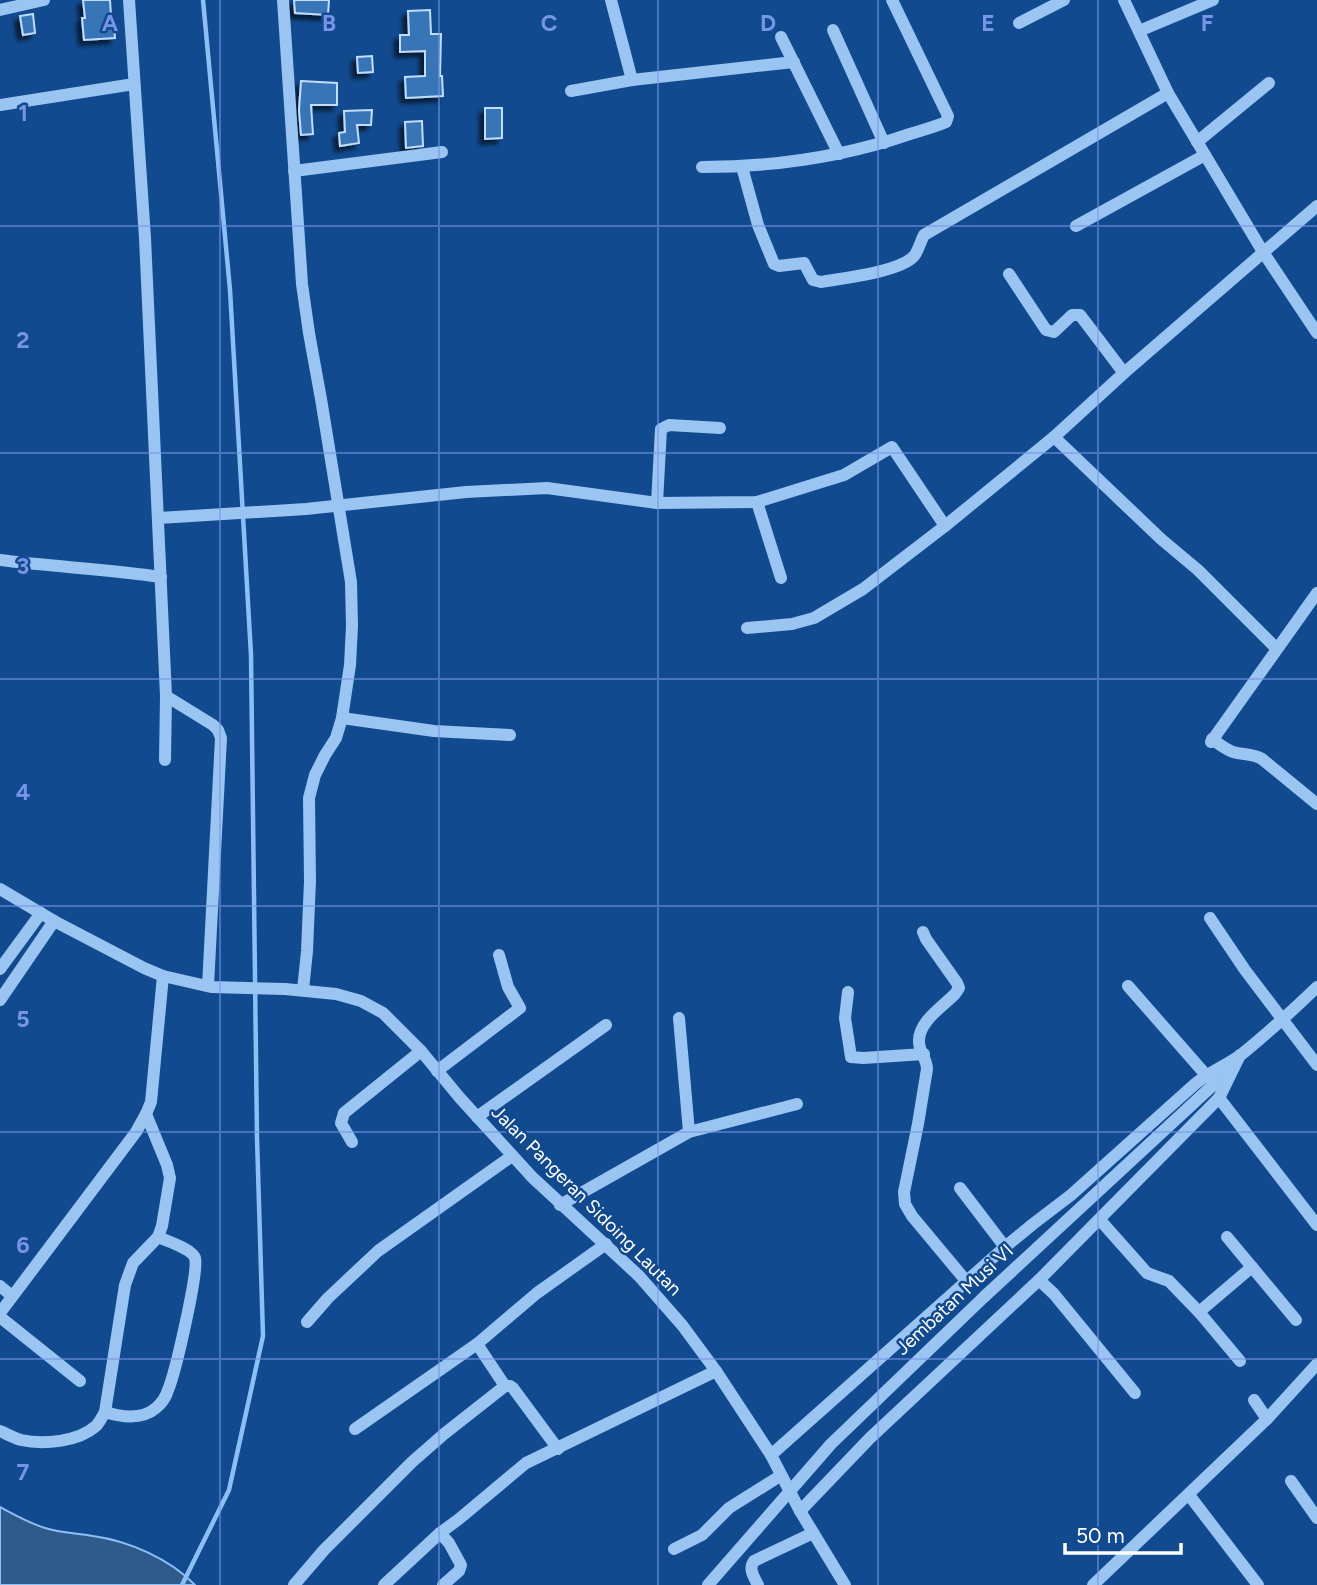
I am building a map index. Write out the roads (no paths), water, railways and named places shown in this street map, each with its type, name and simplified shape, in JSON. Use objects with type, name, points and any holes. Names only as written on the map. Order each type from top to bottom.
[{"type":"street","points":[[0,10],[44,0]]},
{"type":"street","points":[[129,0],[145,238],[159,518],[166,696],[165,760]]},
{"type":"street","points":[[283,0],[304,296],[351,582],[352,626],[350,665],[342,718],[336,738],[320,763],[309,798],[310,881],[303,990]]},
{"type":"street","points":[[611,0],[632,80]]},
{"type":"street","points":[[702,167],[742,167],[839,154],[884,143],[944,123],[948,118],[892,0]]},
{"type":"street","points":[[1019,23],[1065,0]]},
{"type":"street","points":[[1124,0],[1168,93],[1263,252],[1317,333]]},
{"type":"street","points":[[1139,31],[1213,0]]},
{"type":"street","points":[[833,30],[884,143]]},
{"type":"street","points":[[781,37],[839,154]]},
{"type":"street","points":[[571,91],[632,80],[794,62]]},
{"type":"street","points":[[1197,142],[1269,83]]},
{"type":"street","points":[[0,105],[134,84]]},
{"type":"street","points":[[742,167],[758,225],[774,264],[779,266],[804,263],[813,279],[821,282],[887,269],[910,259],[916,254],[924,235],[1168,93]]},
{"type":"street","points":[[294,172],[442,152]]},
{"type":"street","points":[[1076,226],[1205,155]]},
{"type":"street","points":[[747,628],[792,624],[814,618],[863,589],[1054,437],[1317,206]]},
{"type":"street","points":[[1009,274],[1046,330],[1054,332],[1072,315],[1080,315],[1124,373]]},
{"type":"street","points":[[657,503],[661,429],[669,425],[720,428]]},
{"type":"street","points":[[1054,437],[1161,539],[1198,570],[1276,648]]},
{"type":"street","points":[[159,518],[338,506],[466,492],[547,488],[657,503],[757,502],[844,475],[892,447],[945,526]]},
{"type":"street","points":[[757,502],[781,578]]},
{"type":"street","points":[[0,560],[161,577]]},
{"type":"street","points":[[1317,593],[1212,740],[1227,750],[1262,759],[1317,804]]},
{"type":"street","points":[[0,889],[54,922],[144,968],[163,976],[210,986],[221,738],[213,725],[166,696]]},
{"type":"street","points":[[342,718],[434,731],[510,735]]},
{"type":"street","points":[[0,969],[41,913]]},
{"type":"street","points":[[1209,918],[1317,1065]]},
{"type":"street","points":[[0,1000],[54,922]]},
{"type":"street","points":[[923,932],[959,988],[925,1023],[919,1040],[927,1069],[905,1185],[905,1204],[930,1239],[967,1282]]},
{"type":"street","points":[[439,1074],[520,1008],[508,987],[499,955]]},
{"type":"street","points":[[80,1381],[0,1315],[136,1132],[146,1114],[151,1102],[163,976]]},
{"type":"street","name":"Jalan Pangeran Sidoing Lautan","points":[[210,986],[303,990],[348,996],[372,1006],[394,1022],[512,1156],[664,1302],[716,1371],[771,1455],[780,1476],[845,1585]]},
{"type":"street","points":[[1128,986],[1206,1075]]},
{"type":"street","points":[[771,1455],[1005,1247],[1071,1195],[1206,1075],[1241,1055],[1317,987]]},
{"type":"street","points":[[848,992],[845,1018],[851,1057],[923,1054]]},
{"type":"street","points":[[679,1018],[688,1132]]},
{"type":"street","points":[[477,1117],[606,1025]]},
{"type":"street","points":[[352,1142],[341,1123],[344,1113],[421,1051]]},
{"type":"street","points":[[800,1511],[870,1438],[1100,1220],[1219,1098],[1241,1055]]},
{"type":"street","name":"Jembatan Musi VI","points":[[708,1585],[831,1444],[900,1376],[1212,1086],[1241,1055]]},
{"type":"street","points":[[1219,1098],[1317,1225]]},
{"type":"street","points":[[561,1205],[688,1132],[797,1104]]},
{"type":"street","points":[[0,1431],[23,1440],[56,1441],[83,1434],[94,1427],[105,1412],[125,1285],[133,1263],[158,1237],[170,1178],[146,1114]]},
{"type":"street","points":[[307,1322],[328,1298],[378,1251],[512,1156]]},
{"type":"street","points":[[960,1188],[1005,1247]]},
{"type":"street","points":[[1100,1220],[1147,1273],[1169,1282],[1199,1311],[1240,1362]]},
{"type":"street","points":[[105,1412],[123,1417],[154,1410],[169,1389],[191,1295],[195,1261],[190,1251],[158,1237]]},
{"type":"street","points":[[1227,1237],[1296,1320]]},
{"type":"street","points":[[355,1429],[477,1344],[537,1293],[606,1244]]},
{"type":"street","points":[[1199,1311],[1251,1267]]},
{"type":"street","points":[[1039,1280],[1054,1294],[1135,1393]]},
{"type":"street","points":[[0,1286],[12,1296]]},
{"type":"street","points":[[477,1344],[505,1386]]},
{"type":"street","points":[[1093,1585],[1267,1419],[1317,1363]]},
{"type":"street","points":[[384,1585],[440,1532],[526,1463],[716,1371]]},
{"type":"street","points":[[294,1585],[324,1550],[412,1462],[505,1386],[513,1388],[558,1449]]},
{"type":"street","points":[[1254,1400],[1267,1419]]},
{"type":"street","points":[[674,1549],[702,1535],[729,1508],[780,1476]]},
{"type":"street","points":[[1291,1481],[1317,1518]]},
{"type":"street","points":[[1189,1495],[1258,1585]]},
{"type":"street","points":[[440,1532],[461,1565],[459,1571],[443,1585]]},
{"type":"street","points":[[758,1585],[751,1570],[754,1561],[813,1533]]},
{"type":"water","points":[[0,1507],[45,1528],[107,1538],[135,1547],[174,1567],[195,1585],[0,1585]]},
{"type":"waterway","points":[[182,1585],[229,1490],[263,1336],[257,1138],[251,655],[230,290],[203,0]]}]
